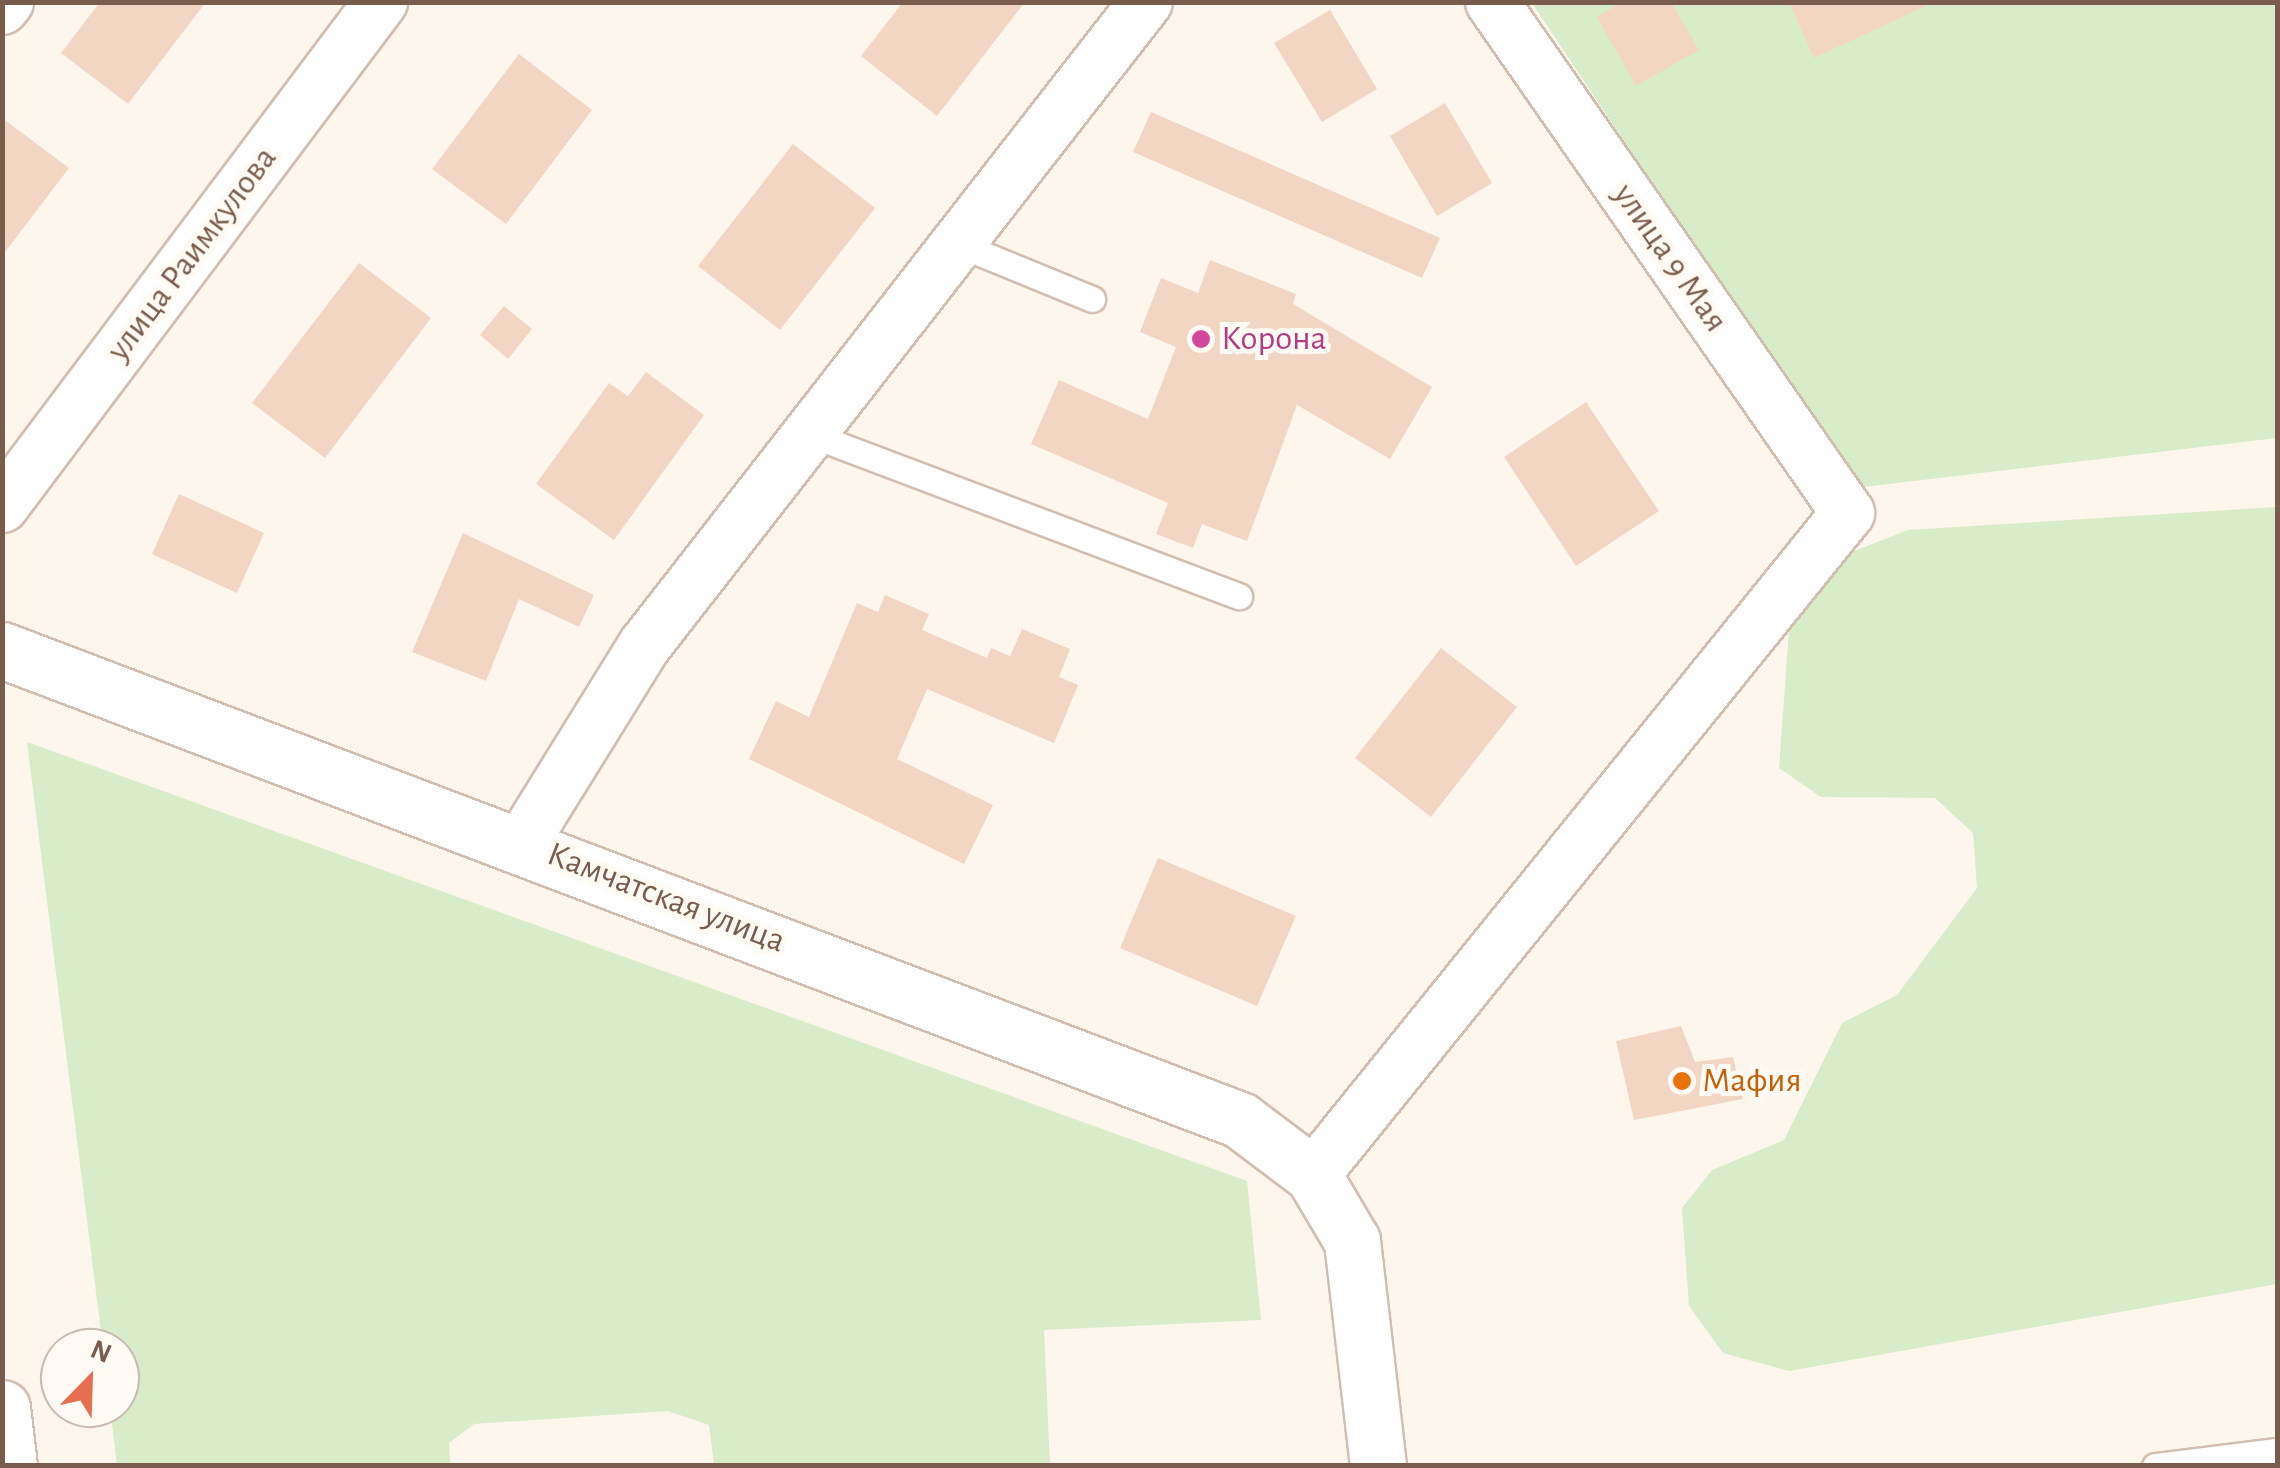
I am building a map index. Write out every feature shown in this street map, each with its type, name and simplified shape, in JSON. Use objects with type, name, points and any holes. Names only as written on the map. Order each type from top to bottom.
[{"type":"street","points":[[522,843],[645,645],[1146,2]]},
{"type":"street","name":"улица 9 Мая","points":[[1313,1175],[1848,513],[1492,2]]},
{"type":"street","name":"улица Раимкулова","points":[[2,506],[376,4]]},
{"type":"street","name":"Камчатская улица","points":[[2,650],[1195,1098],[1313,1175]]},
{"type":"street","points":[[1313,1175],[1352,1241],[1378,1466]]},
{"type":"street","points":[[2,1408],[8,1466]]},
{"type":"lane","points":[[958,244],[1092,298]]},
{"type":"lane","points":[[807,433],[1239,596]]},
{"type":"lane","points":[[2155,1466],[2277,1454]]},
{"type":"green space","points":[[1532,3],[2277,3],[2277,438],[1855,488]]},
{"type":"green space","points":[[2277,507],[2277,1284],[1789,1371],[1723,1353],[1689,1306],[1682,1208],[1712,1170],[1784,1140],[1842,1023],[1897,995],[1977,888],[1973,833],[1935,798],[1821,797],[1779,768],[1789,630],[1852,552],[1908,530]]},
{"type":"green space","points":[[27,742],[1247,1181],[1261,1320],[1044,1330],[1050,1465],[714,1465],[709,1425],[668,1411],[474,1424],[449,1443],[450,1465],[117,1465],[112,1428],[140,1428],[140,1328],[100,1328]]},
{"type":"building","points":[[100,2],[206,2],[128,104],[61,53]]},
{"type":"building","points":[[903,2],[1025,2],[937,116],[861,56]]},
{"type":"building","points":[[1622,2],[1671,2],[1699,50],[1636,86],[1597,17]]},
{"type":"building","points":[[1789,2],[1934,2],[1814,58]]},
{"type":"building","points":[[1330,10],[1377,89],[1322,122],[1274,43]]},
{"type":"building","points":[[519,54],[592,110],[506,224],[432,169]]},
{"type":"building","points":[[1445,103],[1492,183],[1437,216],[1390,136]]},
{"type":"building","points":[[1151,112],[1440,238],[1422,278],[1133,152]]},
{"type":"building","points":[[2,118],[69,168],[2,256]]},
{"type":"building","points":[[793,144],[875,208],[780,330],[698,266]]},
{"type":"building","points":[[1210,260],[1296,294],[1293,304],[1432,387],[1390,459],[1297,405],[1247,541],[1202,524],[1193,548],[1156,534],[1168,503],[1031,444],[1059,380],[1148,419],[1176,347],[1140,332],[1161,278],[1198,293]]},
{"type":"building","points":[[359,263],[431,318],[325,458],[252,403]]},
{"type":"building","points":[[504,306],[532,329],[508,359],[480,335]]},
{"type":"building","points":[[646,372],[704,415],[614,540],[536,484],[609,383],[628,396]]},
{"type":"building","points":[[1586,402],[1659,511],[1576,566],[1504,457]]},
{"type":"building","points":[[179,494],[264,533],[237,593],[152,554]]},
{"type":"building","points":[[463,533],[594,595],[579,627],[519,599],[486,681],[412,652]]},
{"type":"building","points":[[885,595],[929,614],[922,630],[987,658],[991,648],[1010,656],[1022,629],[1070,649],[1059,677],[1078,685],[1054,743],[927,689],[897,759],[993,805],[964,864],[749,759],[776,701],[809,717],[857,603],[878,612]]},
{"type":"building","points":[[1441,648],[1517,707],[1431,817],[1355,758]]},
{"type":"building","points":[[1158,858],[1296,916],[1257,1006],[1120,948]]},
{"type":"building","name":"Мафия","points":[[1681,1026],[1695,1062],[1733,1057],[1743,1099],[1634,1120],[1616,1041]]},
{"type":"place","name":"Корона","points":[[1201,339]]},
{"type":"place","name":"Мафия","points":[[1682,1081]]}]
